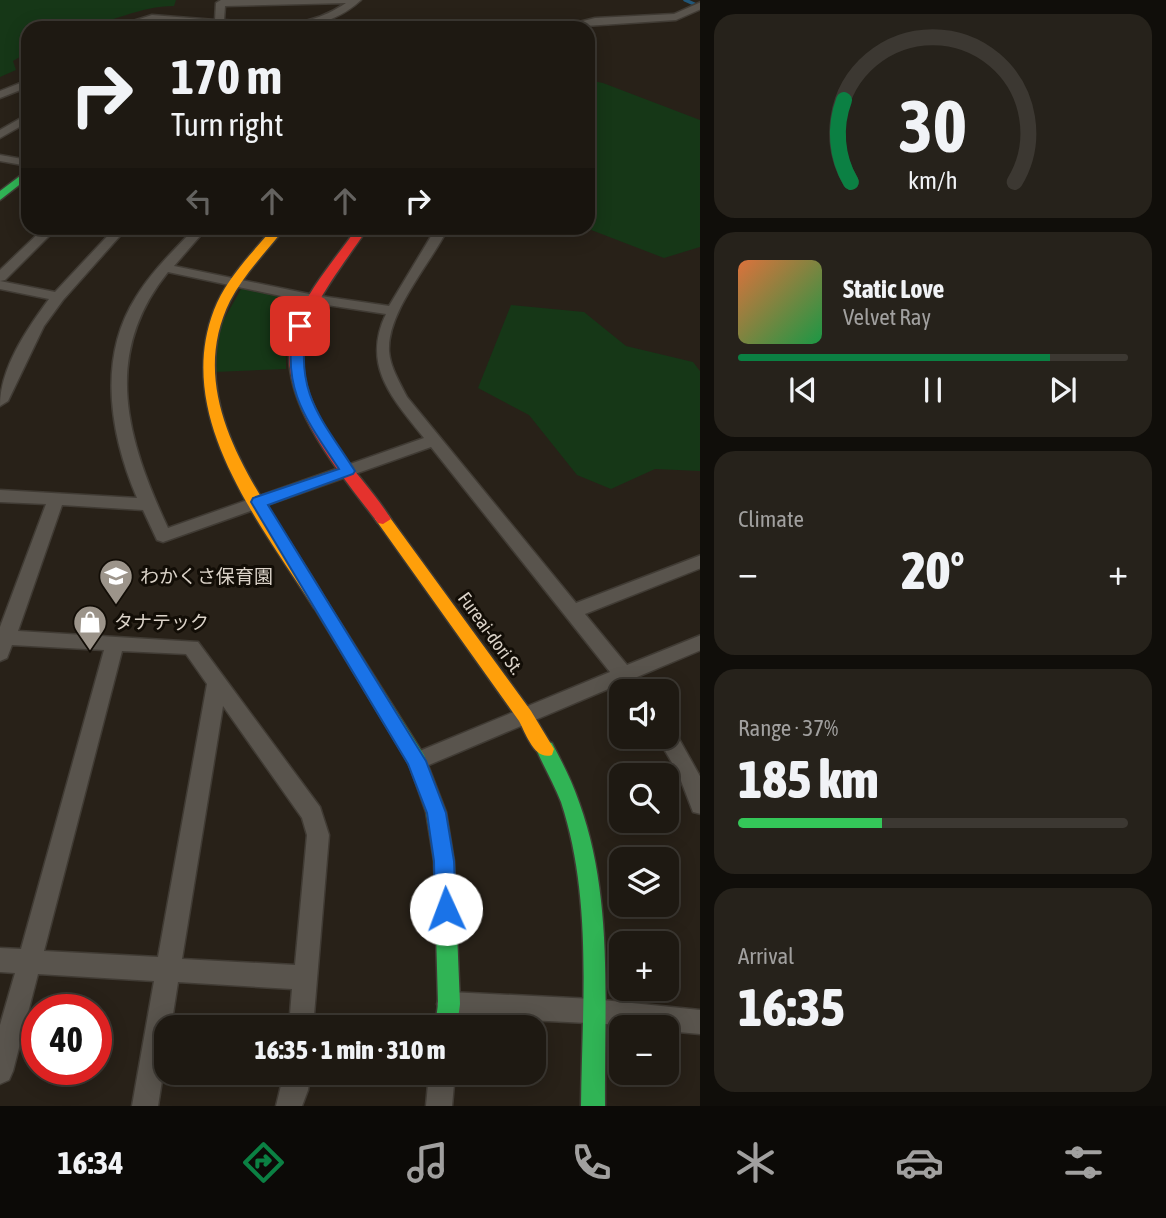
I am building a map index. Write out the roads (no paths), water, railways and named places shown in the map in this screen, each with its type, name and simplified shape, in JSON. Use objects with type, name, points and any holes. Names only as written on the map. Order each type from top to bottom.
[{"type":"street","points":[[219,21],[221,3],[355,0]]},
{"type":"street","points":[[320,21],[328,19],[355,0]]},
{"type":"street","points":[[595,21],[676,17],[700,5]]},
{"type":"street","points":[[141,21],[152,18],[202,21]]},
{"type":"street","points":[[0,95],[21,86]]},
{"type":"street","points":[[0,135],[21,122]]},
{"type":"street","points":[[0,158],[21,162]]},
{"type":"street","points":[[0,197],[21,179]]},
{"type":"street","points":[[0,277],[44,235]]},
{"type":"street","points":[[0,401],[37,326],[58,297],[115,235]]},
{"type":"street","points":[[195,235],[143,297],[129,326],[117,394],[122,435],[133,470],[163,536],[434,440]]},
{"type":"street","points":[[274,235],[219,309],[211,337],[207,386],[212,409],[232,461],[417,761],[436,813],[444,861],[447,1015],[593,1011],[700,1022]]},
{"type":"street","name":"Fureai-dori St.","points":[[357,235],[314,299],[300,326],[295,351],[302,398],[314,421],[348,471],[525,716],[546,750],[572,806],[587,868],[592,920],[593,1106]]},
{"type":"street","points":[[438,235],[394,311],[382,346],[389,376],[401,399],[628,679]]},
{"type":"street","points":[[166,268],[314,299],[394,311]]},
{"type":"street","points":[[0,285],[58,297]]},
{"type":"street","points":[[0,496],[149,504]]},
{"type":"street","points":[[56,499],[2,642],[191,647],[312,814],[318,835],[302,1015]]},
{"type":"street","points":[[574,611],[700,561]]},
{"type":"street","points":[[0,1071],[115,643]]},
{"type":"street","points":[[638,679],[700,643]]},
{"type":"street","points":[[145,1106],[217,681]]},
{"type":"street","points":[[417,761],[525,716],[609,690]]},
{"type":"street","points":[[675,749],[687,770],[700,802]]},
{"type":"street","points":[[0,960],[305,978]]},
{"type":"street","points":[[289,1106],[296,1085]]},
{"type":"street","points":[[439,1106],[441,1085]]},
{"type":"waterway","points":[[685,0],[700,7]]},
{"type":"place","name":"わかくさ保育園","points":[[116,606]]},
{"type":"place","name":"タナテック","points":[[90,652]]}]
